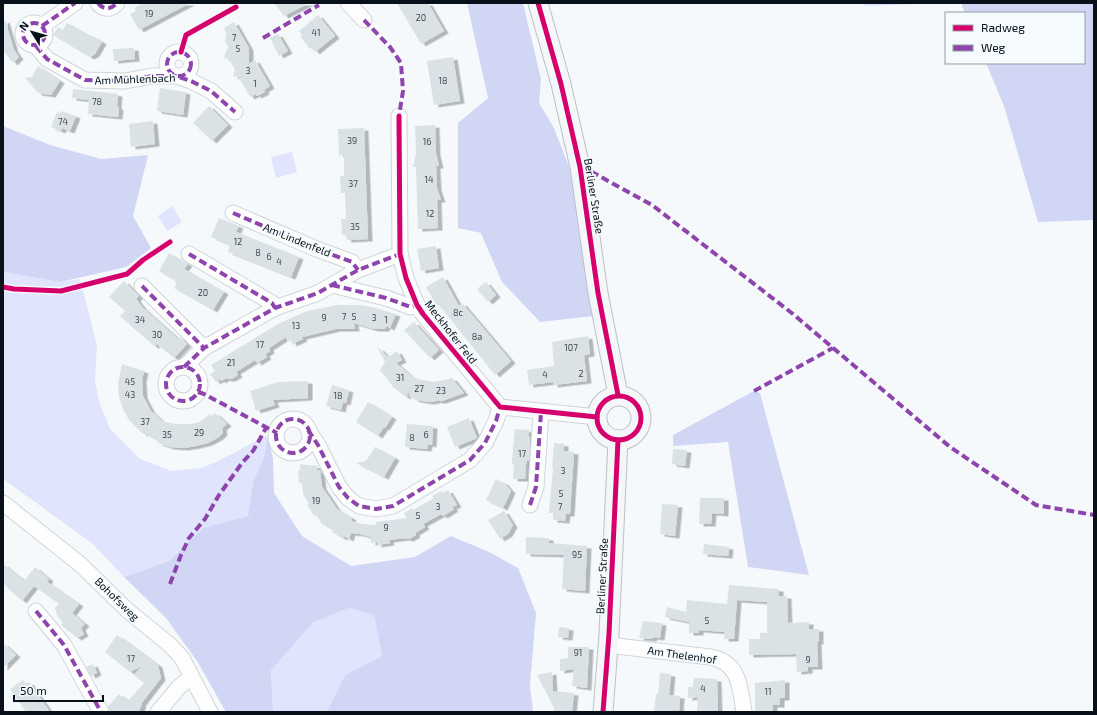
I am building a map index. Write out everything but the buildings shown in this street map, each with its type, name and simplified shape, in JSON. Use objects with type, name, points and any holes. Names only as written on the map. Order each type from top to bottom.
[{"type":"main road","name":"Berliner Straße","points":[[538,3],[561,84],[580,167],[598,293],[618,395]]},
{"type":"main road","points":[[618,395],[632,399],[638,405],[641,412],[641,420],[635,433],[628,438],[618,440],[607,436],[601,431],[597,417],[601,405],[611,397],[618,395]]},
{"type":"main road","name":"Berliner Straße","points":[[603,712],[608,646],[618,440]]},
{"type":"street","name":"Am Mühlenbach","points":[[75,3],[42,26],[46,32],[46,36],[42,43],[36,46],[46,59],[85,80],[125,81],[152,76],[176,76],[191,80],[211,91],[235,112]]},
{"type":"street","points":[[98,3],[101,7],[108,8],[112,8],[117,3]]},
{"type":"street","points":[[348,3],[364,20]]},
{"type":"street","name":"Meckhofer Feld","points":[[399,116],[400,254],[406,278],[422,314],[500,407]]},
{"type":"street","name":"Am Lindenfeld","points":[[233,213],[314,248],[352,262],[358,270]]},
{"type":"street","points":[[189,254],[272,303],[275,308]]},
{"type":"street","points":[[184,366],[204,348],[275,308],[318,293],[358,270],[400,254]]},
{"type":"street","points":[[332,285],[386,298],[411,307],[417,305]]},
{"type":"street","points":[[142,286],[204,348]]},
{"type":"street","points":[[308,430],[318,445],[339,488],[348,498],[359,506],[376,509],[393,506],[470,460],[485,443],[496,421],[500,407],[597,417]]},
{"type":"street","points":[[530,505],[536,487],[542,412]]},
{"type":"street","name":"Bohofsweg","points":[[3,503],[80,564],[126,610],[170,645],[182,658],[210,712]]},
{"type":"street","points":[[36,611],[64,644],[101,712]]},
{"type":"street","name":"Am Thelenhof","points":[[608,646],[710,657],[722,661],[729,665],[737,675],[744,712]]},
{"type":"street","points":[[158,712],[178,687],[191,677]]},
{"type":"shaded area","points":[[467,3],[523,3],[541,79],[539,103],[554,128],[573,177],[593,316],[540,322],[502,282],[481,233],[458,228],[458,123],[488,98]]},
{"type":"shaded area","points":[[867,3],[952,3],[863,6]]},
{"type":"shaded area","points":[[961,3],[1094,3],[1094,220],[1038,222],[1004,106],[986,64],[1085,64],[1085,12],[965,12]]},
{"type":"shaded area","points":[[3,126],[50,145],[101,159],[148,155],[133,216],[151,248],[126,267],[60,282],[3,272]]},
{"type":"shaded area","points":[[292,152],[297,172],[276,178],[271,157]]},
{"type":"shaded area","points":[[172,206],[182,222],[167,231],[158,216]]},
{"type":"shaded area","points":[[3,272],[60,282],[80,279],[97,345],[95,379],[99,401],[110,429],[140,459],[171,471],[201,468],[216,462],[268,435],[264,457],[253,482],[248,516],[203,528],[169,561],[124,577],[93,544],[3,479]]},
{"type":"shaded area","points":[[754,391],[760,393],[809,575],[748,567],[728,442],[673,446],[673,435]]},
{"type":"shaded area","points":[[268,435],[273,459],[274,493],[302,536],[351,566],[415,557],[451,536],[489,552],[518,568],[536,613],[530,685],[533,712],[327,712],[345,675],[382,656],[374,615],[349,608],[314,622],[271,670],[273,712],[226,712],[197,661],[166,618],[124,577],[169,561],[203,528],[248,516],[253,482],[264,457]]},
{"type":"shaded area","points":[[349,608],[374,615],[382,656],[345,675],[328,712],[273,712],[271,670],[314,622]]},
{"type":"marked path","points":[[42,26],[75,3]]},
{"type":"marked path","points":[[98,3],[105,8],[110,8],[117,3]]},
{"type":"marked path","points":[[263,38],[319,5]]},
{"type":"marked path","points":[[364,20],[390,47],[401,63],[403,91],[399,116]]},
{"type":"marked path","points":[[30,23],[38,23],[45,30],[45,34],[45,38],[38,45],[30,45],[23,38],[23,30],[30,23]]},
{"type":"marked path","points":[[36,46],[47,59],[85,80],[125,81],[152,76],[176,76],[191,81],[211,91],[235,112]]},
{"type":"marked path","points":[[179,52],[188,55],[191,64],[188,73],[179,76],[170,73],[167,64],[170,55],[179,52]]},
{"type":"marked path","points":[[580,167],[652,205],[793,314],[950,447],[1036,505],[1094,515]]},
{"type":"marked path","points":[[233,213],[314,248],[352,262],[358,270]]},
{"type":"marked path","points":[[189,254],[272,303],[275,308]]},
{"type":"marked path","points":[[184,367],[204,348],[275,308],[318,293],[358,270],[400,254]]},
{"type":"marked path","points":[[332,285],[386,298],[411,307],[417,305]]},
{"type":"marked path","points":[[142,286],[204,348]]},
{"type":"marked path","points":[[754,391],[833,348]]},
{"type":"marked path","points":[[180,367],[186,367],[190,368],[197,374],[200,384],[199,391],[193,398],[186,401],[180,401],[176,400],[169,394],[166,387],[166,381],[167,377],[173,370],[180,367]]},
{"type":"marked path","points":[[198,392],[277,433]]},
{"type":"marked path","points":[[308,430],[318,445],[339,487],[348,498],[359,506],[376,509],[393,506],[470,460],[485,443],[496,421],[500,407]]},
{"type":"marked path","points":[[530,505],[536,487],[541,412]]},
{"type":"marked path","points":[[293,419],[305,424],[310,436],[305,448],[293,453],[281,448],[276,436],[281,424],[293,419]]},
{"type":"marked path","points":[[170,584],[189,538],[205,519],[219,495],[242,463],[253,451],[266,428]]},
{"type":"marked path","points":[[36,611],[64,645],[101,712]]},
{"type":"cycle path","points":[[538,3],[561,84],[580,167],[598,293],[618,395]]},
{"type":"cycle path","points":[[181,52],[186,35],[236,7]]},
{"type":"cycle path","points":[[399,116],[400,254],[406,278],[417,305],[500,407],[597,417]]},
{"type":"cycle path","points":[[3,287],[14,289],[61,291],[127,274],[143,260],[170,242]]},
{"type":"cycle path","points":[[623,396],[628,397],[635,402],[640,409],[641,418],[640,427],[635,434],[628,439],[615,440],[610,439],[603,434],[598,427],[597,414],[598,409],[603,402],[610,397],[623,396]]},
{"type":"cycle path","points":[[603,712],[609,634],[618,440]]}]
